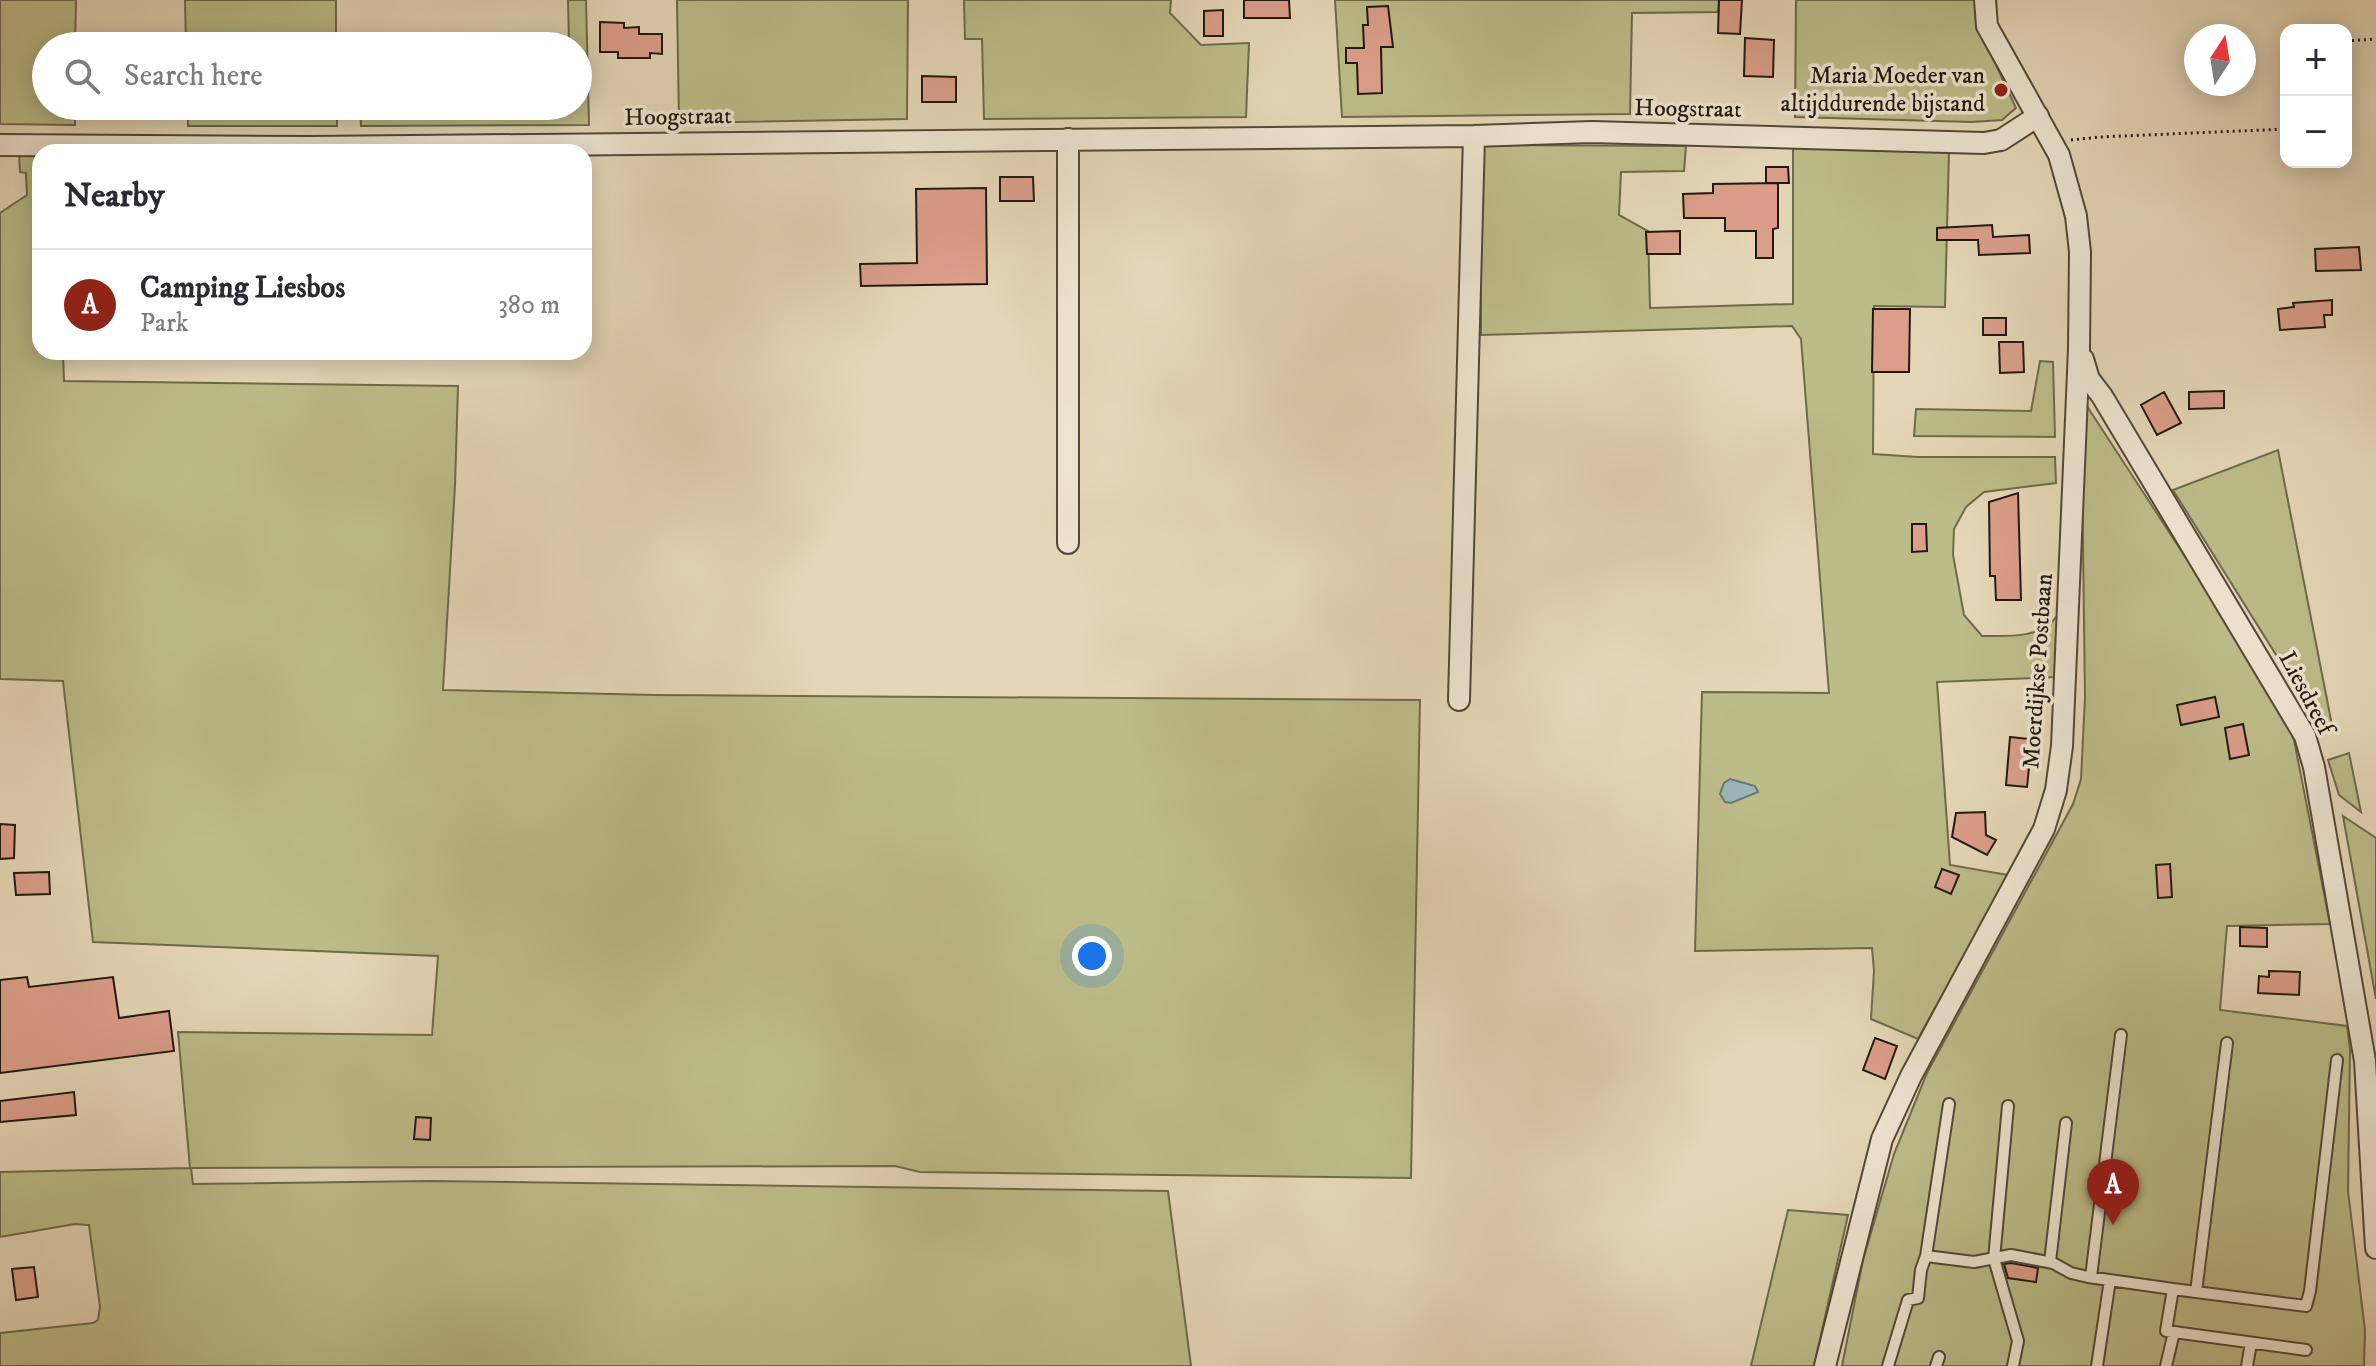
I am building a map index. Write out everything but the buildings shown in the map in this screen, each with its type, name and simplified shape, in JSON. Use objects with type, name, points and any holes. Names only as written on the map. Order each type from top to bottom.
[{"type":"street","name":"Moerdijkse Postbaan","points":[[1825,1366],[1882,1139],[1911,1076],[2044,829],[2056,790],[2062,746],[2079,349],[2080,252],[2076,216],[2059,155],[1987,26],[1985,0]]},
{"type":"street","name":"Hoogstraat","points":[[592,144],[1474,136],[1592,132],[1984,143],[2001,140],[2038,116]]},
{"type":"street","points":[[1459,700],[1474,136]]},
{"type":"street","points":[[1068,139],[1068,543]]},
{"type":"street","name":"Hoogstraat","points":[[0,145],[32,145]]},
{"type":"street","name":"Liesdreef","points":[[2079,349],[2089,379],[2305,736],[2314,767],[2365,1061],[2376,1248]]},
{"type":"lane","points":[[2091,1277],[2121,1035]]},
{"type":"lane","points":[[2196,1292],[2227,1043]]},
{"type":"lane","points":[[1926,1256],[1974,1262],[2011,1255],[2050,1262],[2071,1273],[2091,1277],[2306,1306],[2337,1060]]},
{"type":"lane","points":[[1888,1366],[1908,1300],[1918,1298],[1949,1104]]},
{"type":"lane","points":[[2008,1106],[1994,1259],[2018,1341],[2013,1366]]},
{"type":"lane","points":[[2050,1262],[2066,1123]]},
{"type":"lane","points":[[2097,1366],[2110,1280]]},
{"type":"lane","points":[[2173,1289],[2166,1331],[2306,1350]]},
{"type":"lane","points":[[2166,1366],[2174,1332]]},
{"type":"lane","points":[[2247,1366],[2251,1343]]},
{"type":"path","points":[[2352,41],[2376,39]]},
{"type":"path","points":[[2052,142],[2280,129]]},
{"type":"green space","points":[[0,0],[76,0],[75,32],[32,32],[32,120],[75,120],[75,125],[0,124]]},
{"type":"green space","points":[[185,0],[336,0],[336,32],[186,32]]},
{"type":"green space","points":[[568,0],[586,0],[587,32],[569,32]]},
{"type":"green space","points":[[677,0],[908,0],[907,119],[679,123]]},
{"type":"green space","points":[[964,0],[1171,0],[1170,13],[1201,45],[1249,43],[1246,117],[984,119],[982,39],[965,39]]},
{"type":"green space","points":[[1335,0],[1719,0],[1718,12],[1632,13],[1630,114],[1342,117]]},
{"type":"green space","points":[[1796,0],[1986,0],[1991,54],[2016,108],[2002,120],[1972,122],[1795,117]]},
{"type":"green space","points":[[188,120],[337,120],[337,126],[188,126]]},
{"type":"green space","points":[[361,120],[589,120],[589,125],[361,126]]},
{"type":"green space","points":[[1481,145],[1686,146],[1684,171],[1621,172],[1619,215],[1648,231],[1650,308],[1793,304],[1793,147],[1949,152],[1945,307],[1874,306],[1873,454],[2055,457],[2056,483],[1984,492],[1966,507],[1954,529],[1953,555],[1964,615],[1982,636],[2033,632],[2042,629],[2057,616],[2057,677],[1937,682],[1950,865],[2008,875],[1918,1039],[1871,1019],[1872,948],[1695,951],[1702,692],[1829,693],[1801,339],[1792,326],[1481,335]]},
{"type":"green space","points":[[19,153],[32,153],[32,360],[63,360],[64,381],[458,386],[443,690],[654,695],[1420,700],[1411,1178],[920,1172],[895,1166],[191,1168],[193,1184],[432,1181],[1168,1191],[1191,1366],[0,1366],[0,1333],[93,1323],[98,1320],[100,1307],[89,1225],[75,1224],[0,1237],[0,1172],[190,1168],[178,1032],[432,1035],[438,956],[93,942],[63,681],[0,679],[0,213],[27,195],[26,173],[20,172]]},
{"type":"green space","points":[[2040,361],[2053,362],[2055,437],[1914,436],[1916,409],[2031,411]]},
{"type":"green space","points":[[2081,397],[2201,581],[2283,714],[2294,740],[2330,924],[2227,926],[2220,1010],[2347,1026],[2350,1049],[2348,1191],[2365,1330],[2364,1366],[1842,1366],[1863,1260],[1894,1154],[1927,1073],[2073,804],[2081,779],[2085,697]]},
{"type":"green space","points":[[2278,450],[2332,725],[2317,732],[2308,706],[2173,490]]},
{"type":"green space","points":[[2349,753],[2361,812],[2339,795],[2328,760]]},
{"type":"green space","points":[[2343,816],[2376,838],[2376,999]]},
{"type":"green space","points":[[1788,1210],[1848,1215],[1814,1366],[1751,1366]]},
{"type":"water","points":[[1730,779],[1755,786],[1758,792],[1731,803],[1725,802],[1720,794],[1724,783]]},
{"type":"place","name":"Maria Moeder van altijddurende bijstand","points":[[2001,90]]},
{"type":"place","name":"Camping Liesbos","points":[[2113,1225]]}]
